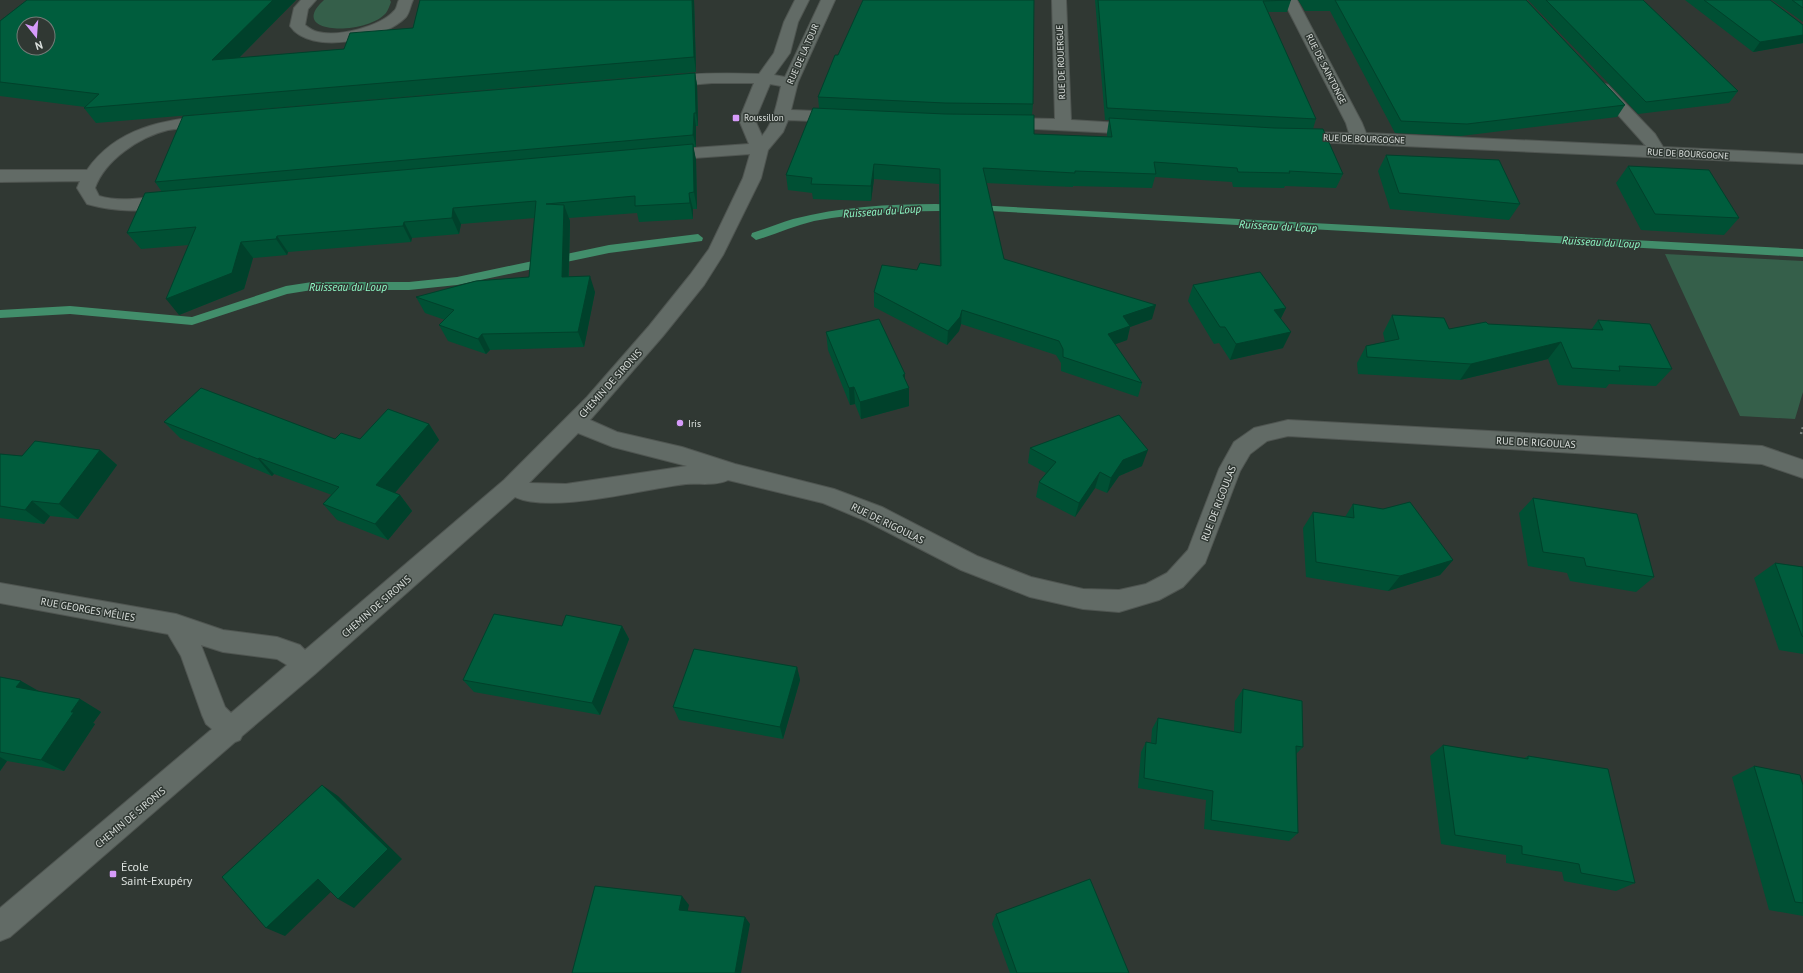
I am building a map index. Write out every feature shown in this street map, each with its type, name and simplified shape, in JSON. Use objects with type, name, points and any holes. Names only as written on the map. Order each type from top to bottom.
[{"type":"street","points":[[309,0],[301,8],[297,26],[314,36],[331,37],[357,35],[379,29],[391,22],[402,12],[406,0]]},
{"type":"street","name":"RUE DE LA TOUR","points":[[760,149],[747,120],[764,78],[782,53],[791,22],[802,0]]},
{"type":"street","name":"RUE DE LA TOUR","points":[[717,250],[752,178],[760,149],[775,132],[782,115],[790,82],[828,0]]},
{"type":"street","name":"RUE DE ROUERGUE","points":[[1059,0],[1063,124]]},
{"type":"street","name":"RUE DE SAINTONGE","points":[[1290,0],[1354,123],[1359,138]]},
{"type":"street","points":[[646,84],[718,77],[764,78],[790,82]]},
{"type":"street","points":[[1594,80],[1649,138],[1658,152]]},
{"type":"street","points":[[782,115],[855,118]]},
{"type":"street","points":[[187,199],[124,205],[104,204],[93,200],[86,188],[90,175],[106,158],[127,140],[147,130],[169,124],[224,120]]},
{"type":"street","points":[[991,123],[1063,124],[1151,130]]},
{"type":"street","name":"RUE DE BOURGOGNE","points":[[1284,137],[1359,138],[1803,159]]},
{"type":"street","points":[[652,157],[738,149],[760,149]]},
{"type":"street","points":[[0,176],[90,175]]},
{"type":"street","name":"CHEMIN DE SIRONIS","points":[[0,927],[231,731],[512,486],[575,422],[656,331],[697,280],[717,250]]},
{"type":"street","name":"RUE DE RIGOULAS","points":[[575,422],[613,439],[682,456],[735,473],[826,495],[874,514],[969,563],[1030,587],[1082,599],[1119,601],[1151,593],[1175,580],[1197,556],[1230,469],[1242,448],[1261,434],[1288,428],[1762,455],[1803,469]]},
{"type":"street","name":"RUE DE RIGOULAS","points":[[512,486],[528,493],[566,493],[687,475],[735,473]]},
{"type":"street","name":"RUE GEORGES MÉLIES","points":[[0,593],[176,625],[223,641],[278,648],[291,654],[306,666]]},
{"type":"street","points":[[176,625],[192,651],[216,715],[231,731]]},
{"type":"green space","points":[[324,0],[390,0],[391,2],[386,13],[376,20],[362,26],[333,28],[321,26],[314,20],[315,12]]},
{"type":"green space","points":[[1665,254],[1803,261],[1803,392],[1795,419],[1740,416]]},
{"type":"building","points":[[27,0],[273,0],[212,60],[344,49],[350,33],[413,28],[420,0],[692,0],[694,57],[84,108],[99,94],[0,82],[0,21]]},
{"type":"building","points":[[863,0],[1034,0],[1033,104],[945,103],[818,97],[835,55],[838,55]]},
{"type":"building","points":[[1098,0],[1291,0],[1263,1],[1316,119],[1107,108]]},
{"type":"building","points":[[1335,0],[1526,0],[1625,105],[1467,124],[1401,121]]},
{"type":"building","points":[[1546,0],[1643,0],[1738,91],[1646,102]]},
{"type":"building","points":[[1704,0],[1770,0],[1803,25],[1803,35],[1760,42]]},
{"type":"building","points":[[1792,0],[1803,0],[1803,8]]},
{"type":"building","points":[[695,73],[696,113],[694,113],[693,135],[155,182],[183,116]]},
{"type":"building","points":[[813,108],[945,114],[1034,115],[1034,134],[1112,137],[1109,118],[1274,128],[1323,129],[1343,174],[1289,171],[1290,173],[1238,172],[1237,168],[1154,162],[1156,174],[1075,171],[1075,173],[983,168],[1004,259],[1156,305],[1123,316],[1130,326],[1108,334],[1142,383],[1063,357],[1063,349],[1059,341],[962,310],[960,317],[948,331],[874,292],[882,265],[917,270],[920,263],[941,266],[940,169],[874,164],[871,186],[811,184],[812,178],[786,175]]},
{"type":"building","points":[[693,144],[694,192],[689,193],[690,203],[635,206],[635,196],[546,204],[564,205],[562,277],[590,276],[578,332],[482,334],[478,339],[439,325],[454,310],[416,297],[476,281],[529,277],[536,201],[453,208],[452,218],[404,222],[403,226],[277,236],[276,239],[241,242],[232,273],[166,299],[196,227],[127,233],[145,193]]},
{"type":"building","points":[[1386,155],[1499,160],[1520,204],[1399,193]]},
{"type":"building","points":[[1628,166],[1709,170],[1739,218],[1655,214]]},
{"type":"building","points":[[1260,272],[1286,308],[1274,310],[1291,332],[1236,344],[1225,327],[1220,327],[1193,285]]},
{"type":"building","points":[[1392,315],[1444,318],[1449,329],[1486,322],[1488,324],[1603,330],[1598,320],[1650,324],[1672,369],[1619,366],[1620,371],[1572,368],[1561,342],[1471,364],[1367,357],[1366,346],[1399,339]]},
{"type":"building","points":[[879,319],[905,374],[903,375],[909,388],[860,402],[854,387],[849,388],[826,332]]},
{"type":"building","points":[[201,388],[335,439],[341,433],[360,439],[388,409],[429,424],[376,485],[400,495],[375,524],[323,504],[339,487],[259,458],[258,459],[164,422]]},
{"type":"building","points":[[1119,415],[1148,450],[1123,460],[1111,478],[1100,472],[1079,503],[1039,482],[1056,462],[1030,448]]},
{"type":"building","points":[[35,441],[100,450],[59,504],[32,501],[25,510],[0,506],[0,454],[22,456]]},
{"type":"building","points":[[1533,498],[1637,514],[1654,577],[1586,566],[1584,558],[1543,552]]},
{"type":"building","points":[[1410,502],[1453,560],[1400,576],[1316,562],[1313,512],[1354,518],[1353,504],[1383,509]]},
{"type":"building","points":[[1775,563],[1803,567],[1803,637],[1802,636]]},
{"type":"building","points":[[494,614],[562,626],[566,615],[622,626],[592,703],[463,680]]},
{"type":"building","points":[[694,649],[797,667],[780,727],[673,707]]},
{"type":"building","points":[[0,677],[21,681],[16,687],[80,699],[71,712],[74,712],[41,760],[0,752]]},
{"type":"building","points":[[1243,689],[1302,701],[1303,747],[1296,746],[1298,833],[1211,820],[1213,791],[1144,778],[1146,742],[1156,744],[1158,718],[1241,733]]},
{"type":"building","points":[[1443,745],[1528,759],[1528,756],[1608,769],[1635,883],[1581,873],[1579,864],[1522,854],[1522,846],[1455,835]]},
{"type":"building","points":[[1754,766],[1800,775],[1803,785],[1803,903],[1795,902]]},
{"type":"building","points":[[322,785],[388,849],[338,899],[318,879],[266,928],[222,877]]},
{"type":"building","points":[[1090,879],[1129,973],[1017,973],[996,914]]},
{"type":"building","points":[[595,886],[682,896],[679,910],[745,917],[735,973],[572,973]]},
{"type":"waterway","name":"Ruisseau du Loup","points":[[756,236],[793,223],[854,211],[895,208],[957,208]]},
{"type":"waterway","name":"Ruisseau du Loup","points":[[976,208],[1803,253]]},
{"type":"waterway","name":"Ruisseau du Loup","points":[[0,314],[70,310],[192,321],[286,290],[312,286],[409,286],[457,281],[609,249],[698,238]]},
{"type":"place","name":"Roussillon","points":[[736,118]]},
{"type":"place","name":"Iris","points":[[680,423]]},
{"type":"place","name":"École Saint-Exupéry","points":[[113,874]]}]
